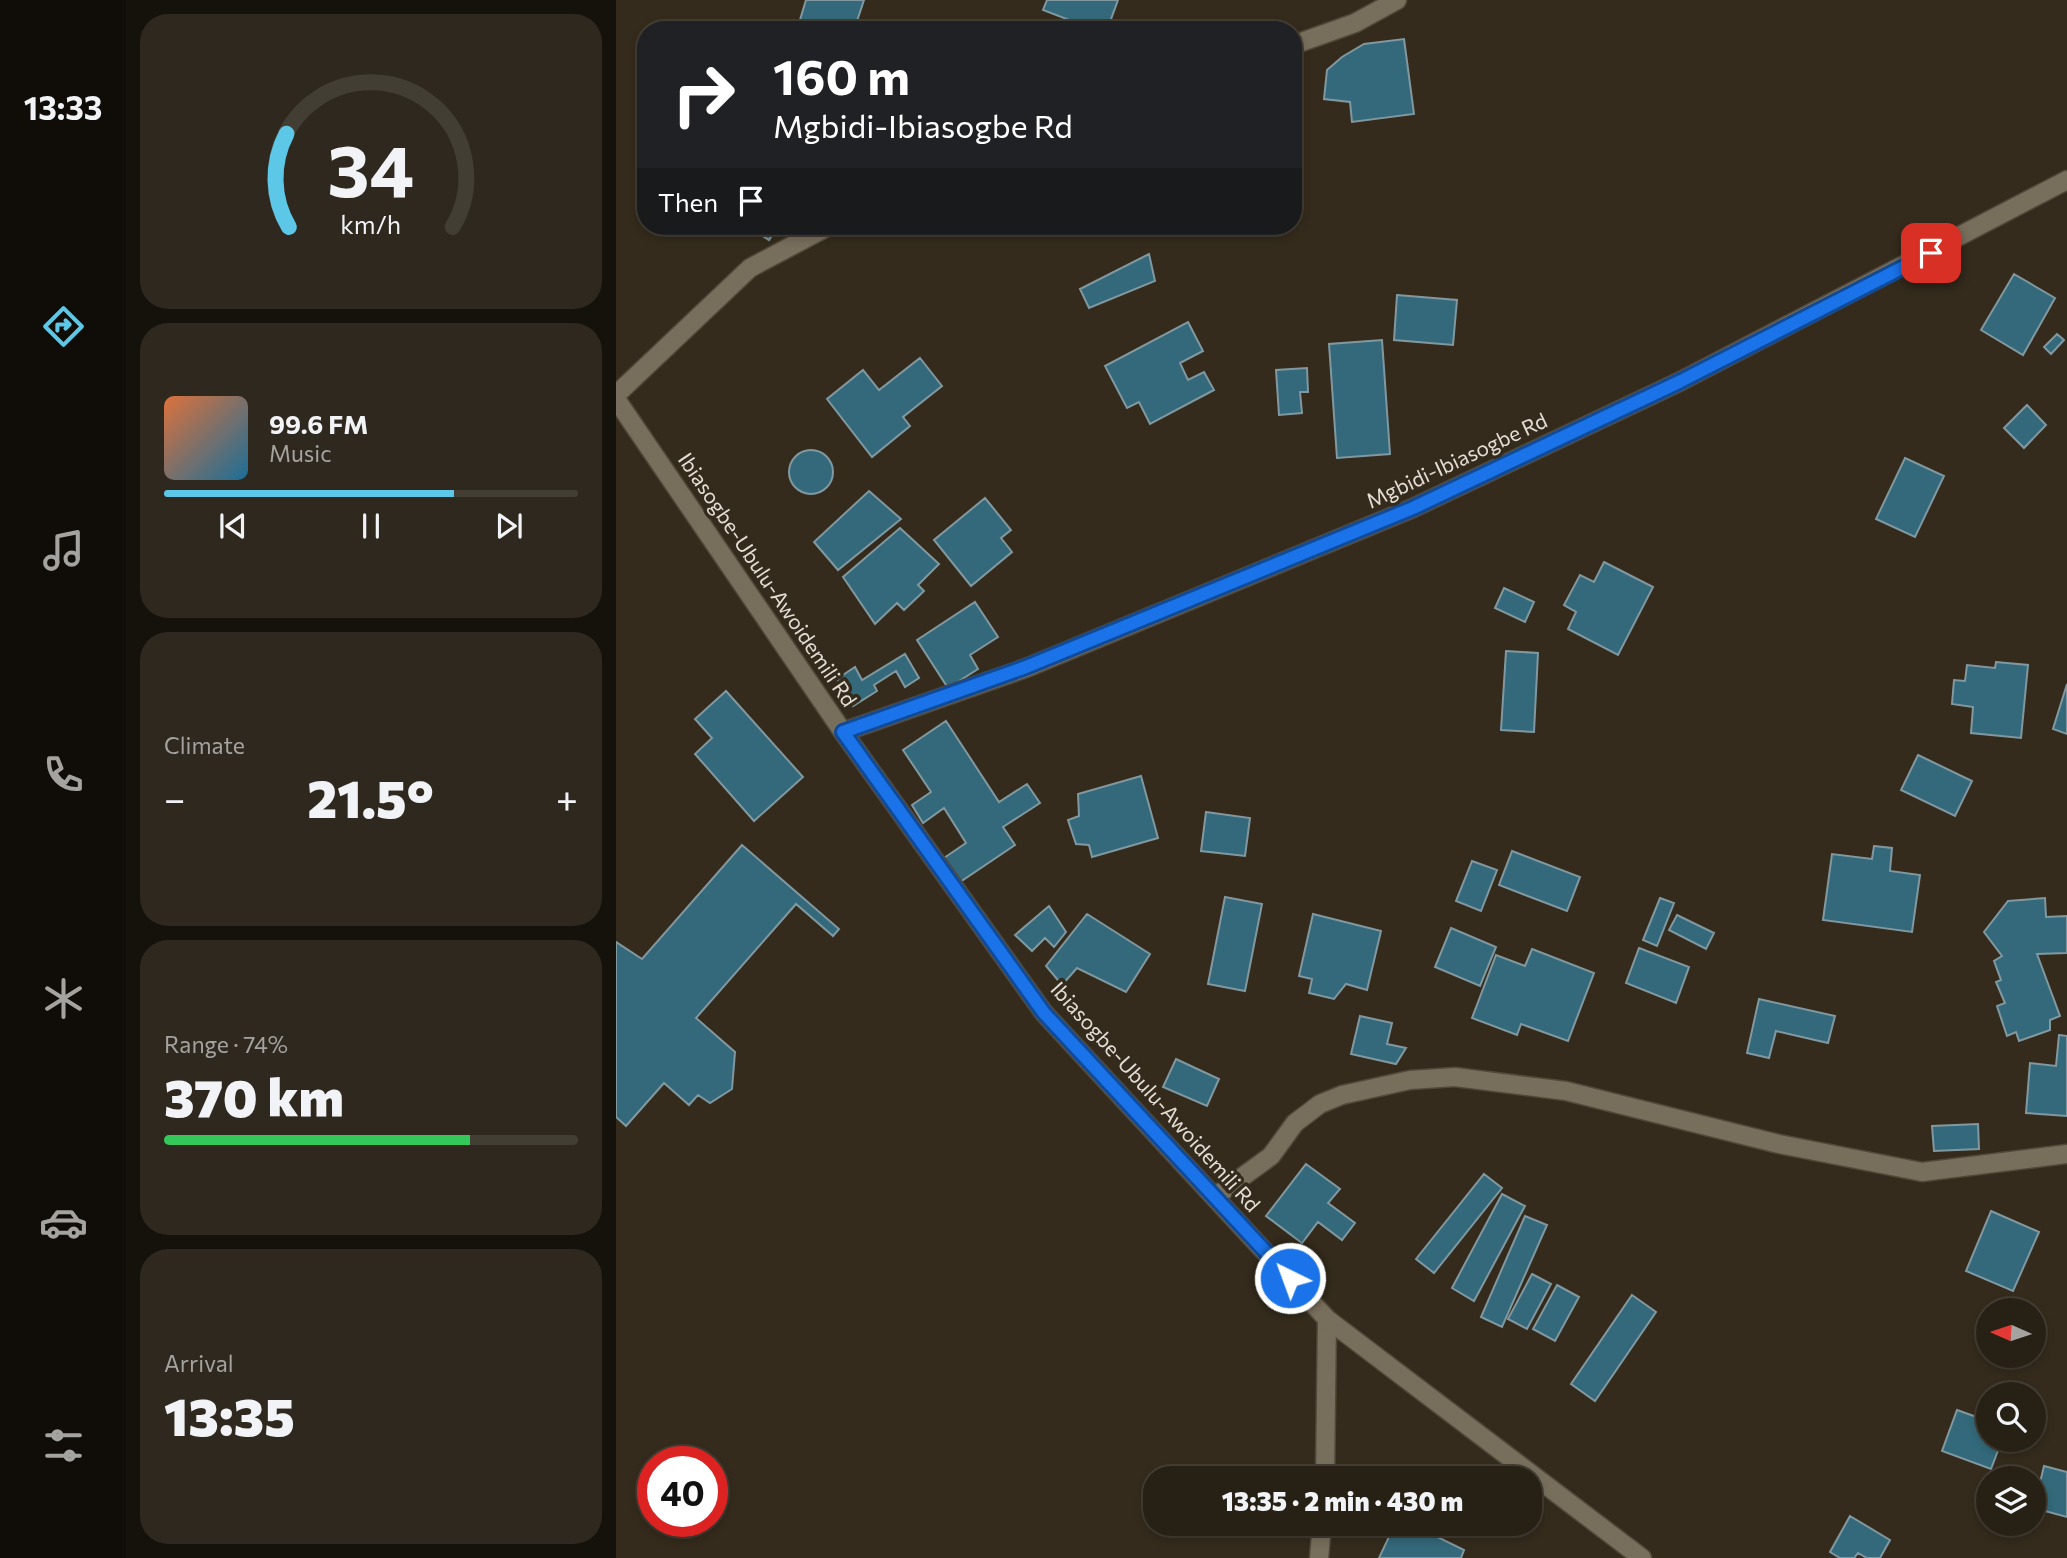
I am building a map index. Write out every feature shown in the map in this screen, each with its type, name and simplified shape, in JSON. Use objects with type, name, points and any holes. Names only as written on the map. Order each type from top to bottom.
[{"type":"street","points":[[1302,42],[1355,23],[1397,0]]},
{"type":"street","name":"Mgbidi-Ibiasogbe Rd","points":[[843,732],[1026,667],[1413,508],[1679,382],[1909,265],[2067,180]]},
{"type":"street","points":[[616,397],[750,268],[812,235]]},
{"type":"street","name":"Ibiasogbe-Ubulu-Awoidemili Rd","points":[[616,397],[843,732],[1044,1013],[1327,1319],[1642,1558]]},
{"type":"street","points":[[1216,1196],[1272,1156],[1295,1124],[1320,1104],[1342,1095],[1410,1080],[1455,1077],[1566,1091],[1779,1144],[1922,1172],[2067,1153]]},
{"type":"street","points":[[1325,1466],[1327,1319]]},
{"type":"street","points":[[1319,1558],[1321,1536]]},
{"type":"building","points":[[806,0],[864,0],[857,21],[800,21]]},
{"type":"building","points":[[1047,0],[1118,0],[1110,21],[1072,21],[1043,10]]},
{"type":"building","points":[[1404,39],[1414,114],[1352,122],[1350,102],[1324,99],[1327,70],[1342,57],[1364,44]]},
{"type":"building","points":[[1149,254],[1155,281],[1089,308],[1080,289]]},
{"type":"building","points":[[2014,274],[2055,298],[2023,355],[1981,330]]},
{"type":"building","points":[[1397,295],[1457,300],[1453,345],[1394,340]]},
{"type":"building","points":[[1188,322],[1203,351],[1180,363],[1188,380],[1204,372],[1214,390],[1150,424],[1139,402],[1127,408],[1105,366]]},
{"type":"building","points":[[2057,334],[2064,340],[2051,354],[2044,347]]},
{"type":"building","points":[[1382,340],[1390,454],[1337,458],[1329,344]]},
{"type":"building","points":[[920,358],[942,386],[903,417],[910,426],[872,457],[827,399],[863,370],[879,390]]},
{"type":"building","points":[[1307,368],[1308,392],[1300,392],[1302,413],[1279,415],[1276,370]]},
{"type":"building","points":[[2027,405],[2046,425],[2024,448],[2004,428]]},
{"type":"building","points":[[811,450],[827,456],[833,472],[827,488],[811,494],[795,488],[789,472],[795,456]]},
{"type":"building","points":[[1905,458],[1944,476],[1915,537],[1876,519]]},
{"type":"building","points":[[869,491],[901,519],[838,570],[814,542]]},
{"type":"building","points":[[985,498],[1011,530],[1001,538],[1012,552],[971,586],[934,540]]},
{"type":"building","points":[[900,528],[939,564],[918,585],[924,591],[904,610],[897,603],[875,624],[843,577]]},
{"type":"building","points":[[1604,562],[1653,587],[1618,655],[1568,629],[1576,612],[1564,605],[1580,575],[1594,582]]},
{"type":"building","points":[[1504,588],[1534,602],[1525,622],[1495,608]]},
{"type":"building","points":[[975,602],[998,637],[970,655],[978,669],[948,688],[917,640]]},
{"type":"building","points":[[1506,651],[1538,653],[1534,732],[1501,730]]},
{"type":"building","points":[[905,654],[919,678],[905,687],[896,671],[874,685],[877,691],[853,706],[837,679],[855,667],[862,680]]},
{"type":"building","points":[[1996,662],[2028,665],[2021,738],[1971,733],[1973,707],[1952,704],[1954,680],[1965,681],[1967,665],[1995,668]]},
{"type":"building","points":[[2067,684],[2067,734],[2053,729]]},
{"type":"building","points":[[726,691],[803,777],[754,821],[695,754],[712,738],[695,719]]},
{"type":"building","points":[[946,721],[999,802],[1027,784],[1040,803],[1003,827],[1015,845],[957,884],[941,860],[966,843],[944,808],[923,823],[912,805],[931,792],[903,750]]},
{"type":"building","points":[[1918,755],[1972,781],[1955,816],[1901,790]]},
{"type":"building","points":[[1141,776],[1158,838],[1092,857],[1089,845],[1076,844],[1068,820],[1079,816],[1078,794]]},
{"type":"building","points":[[1206,812],[1250,818],[1245,856],[1201,851]]},
{"type":"building","points":[[742,845],[839,929],[833,936],[796,904],[696,1018],[735,1052],[732,1089],[710,1103],[698,1095],[689,1105],[664,1083],[626,1126],[616,1117],[616,942],[642,959]]},
{"type":"building","points":[[1874,846],[1892,848],[1890,871],[1920,875],[1912,932],[1823,920],[1832,854],[1872,859]]},
{"type":"building","points":[[1512,851],[1580,877],[1567,911],[1499,885]]},
{"type":"building","points":[[1472,861],[1497,870],[1481,911],[1456,901]]},
{"type":"building","points":[[1225,897],[1262,904],[1245,991],[1208,984]]},
{"type":"building","points":[[1660,898],[1674,903],[1657,946],[1643,940]]},
{"type":"building","points":[[2045,898],[2046,917],[2067,916],[2067,953],[2037,954],[2060,1016],[2050,1020],[2050,1030],[2019,1041],[2016,1032],[2007,1036],[1997,1006],[2005,1003],[1996,982],[2001,980],[1994,961],[2002,956],[1984,932],[2008,901]]},
{"type":"building","points":[[1049,906],[1066,932],[1054,947],[1045,938],[1032,951],[1015,935]]},
{"type":"building","points":[[1087,914],[1150,954],[1126,992],[1077,968],[1062,985],[1046,966]]},
{"type":"building","points":[[1313,914],[1381,931],[1367,990],[1346,984],[1334,999],[1309,993],[1312,979],[1299,976]]},
{"type":"building","points":[[1677,915],[1714,933],[1706,949],[1669,930]]},
{"type":"building","points":[[1451,928],[1496,947],[1480,986],[1435,967]]},
{"type":"building","points":[[1639,948],[1689,967],[1676,1003],[1626,983]]},
{"type":"building","points":[[1532,949],[1594,973],[1568,1041],[1521,1024],[1517,1035],[1472,1018],[1496,955],[1525,966]]},
{"type":"building","points":[[1759,999],[1835,1016],[1828,1043],[1776,1031],[1769,1058],[1747,1053]]},
{"type":"building","points":[[1360,1016],[1392,1023],[1387,1044],[1406,1048],[1396,1064],[1351,1054]]},
{"type":"building","points":[[2059,1035],[2067,1036],[2067,1116],[2026,1113],[2030,1063],[2056,1066]]},
{"type":"building","points":[[1176,1059],[1219,1079],[1207,1106],[1163,1087]]},
{"type":"building","points":[[1978,1124],[1979,1149],[1934,1151],[1932,1126]]},
{"type":"building","points":[[1306,1164],[1340,1189],[1328,1203],[1355,1223],[1342,1240],[1318,1222],[1302,1243],[1266,1216]]},
{"type":"building","points":[[1484,1174],[1502,1188],[1434,1273],[1416,1259]]},
{"type":"building","points":[[1502,1194],[1525,1206],[1474,1301],[1452,1288]]},
{"type":"building","points":[[1991,1211],[2039,1232],[2013,1291],[1966,1271]]},
{"type":"building","points":[[1525,1216],[1547,1225],[1502,1327],[1481,1317]]},
{"type":"building","points":[[1532,1274],[1551,1284],[1527,1329],[1508,1319]]},
{"type":"building","points":[[1557,1285],[1579,1297],[1555,1341],[1533,1329]]},
{"type":"building","points":[[1632,1295],[1656,1312],[1595,1401],[1571,1384]]},
{"type":"building","points":[[1957,1410],[1976,1417],[1976,1452],[1997,1452],[1992,1466],[1983,1466],[1942,1451]]},
{"type":"building","points":[[2046,1467],[2067,1472],[2067,1517],[2046,1511]]},
{"type":"building","points":[[1850,1516],[1890,1540],[1880,1558],[1867,1558],[1858,1553],[1854,1558],[1840,1558],[1830,1552]]},
{"type":"building","points":[[1389,1536],[1435,1536],[1464,1550],[1461,1558],[1379,1558]]},
{"type":"route","points":[[1290,1278],[1044,1013],[843,732],[1026,667],[1413,508],[1679,382],[1931,253]]}]
